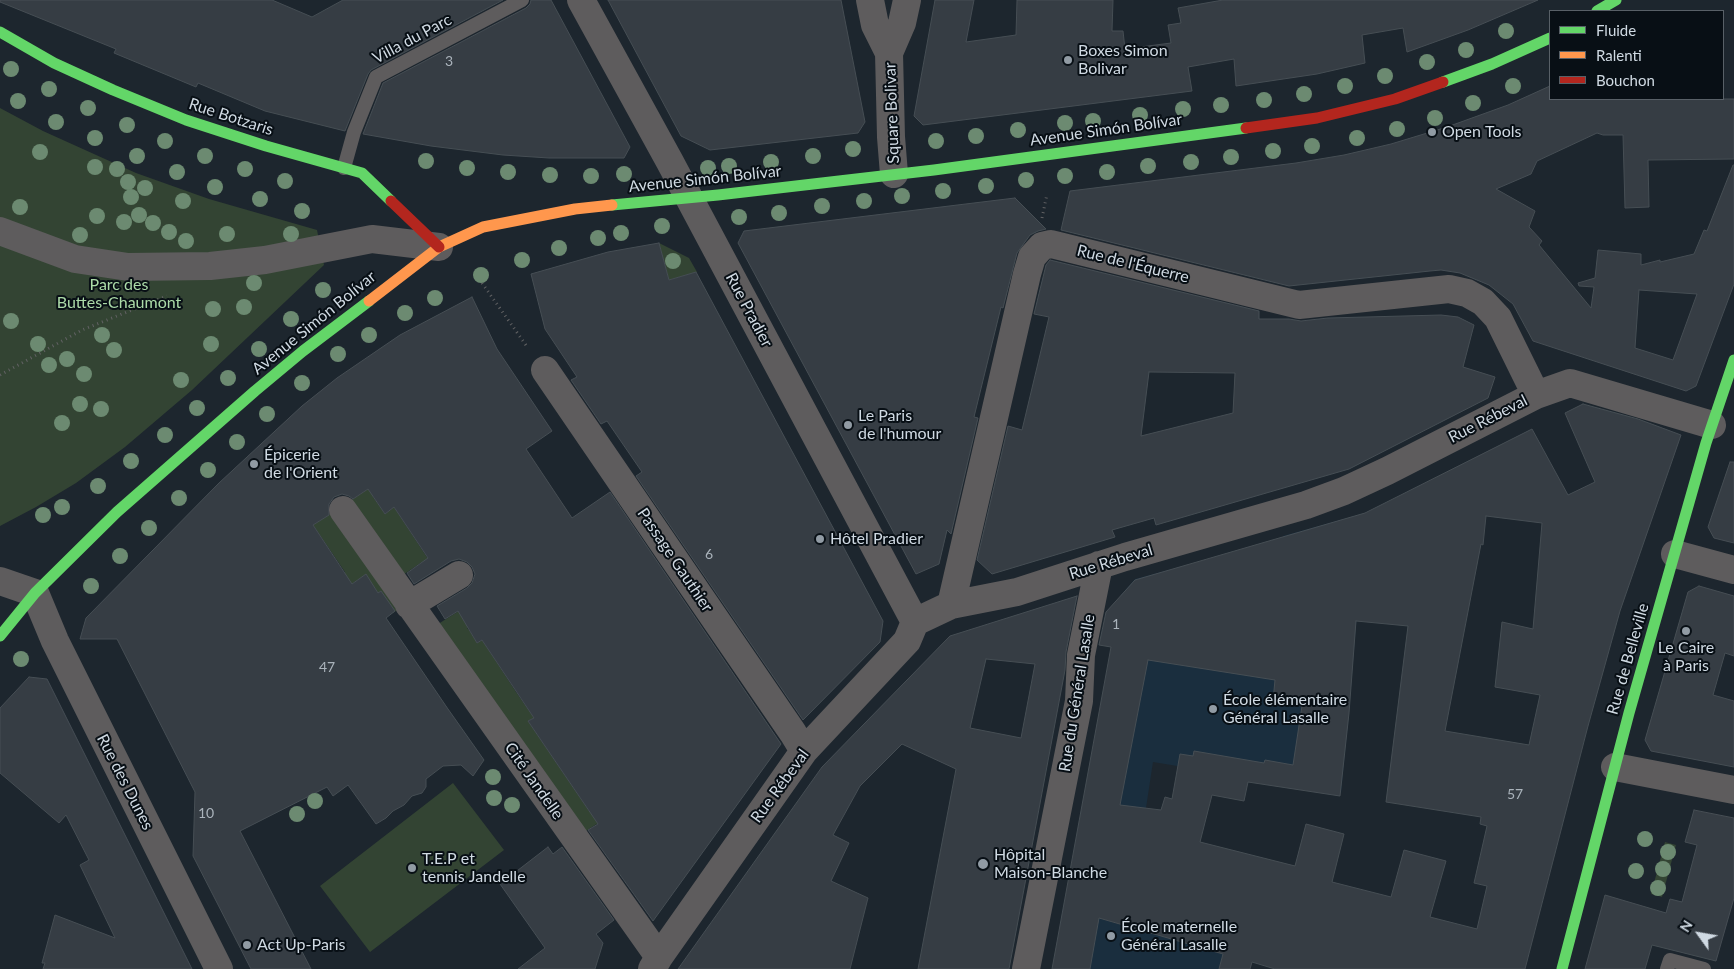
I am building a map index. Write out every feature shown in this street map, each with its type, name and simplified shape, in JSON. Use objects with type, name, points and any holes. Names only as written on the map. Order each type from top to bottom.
[{"type":"main road","points":[[1599,10],[1616,0]]},
{"type":"main road","name":"Rue Botzaris","points":[[0,32],[54,62],[113,90],[168,112],[258,143],[362,173],[439,246]]},
{"type":"main road","name":"Avenue Simón Bolívar","points":[[0,636],[36,593],[117,512],[303,351],[439,246],[483,227],[575,209],[894,174],[1317,118],[1395,99],[1492,64],[1549,38]]},
{"type":"main road","name":"Rue de Belleville","points":[[1562,969],[1615,767],[1675,554],[1712,425],[1727,398],[1734,360]]},
{"type":"street","name":"Rue Pradier","points":[[581,0],[689,198],[914,622]]},
{"type":"street","name":"Square Bolivar","points":[[870,0],[875,24],[889,53],[894,174]]},
{"type":"street","name":"Square Bolivar","points":[[889,53],[902,23],[907,0]]},
{"type":"street","points":[[0,231],[75,259],[128,267],[210,266],[265,260],[372,239],[439,246]]},
{"type":"street","name":"Rue de l'Équerre","points":[[951,605],[1027,274],[1032,257],[1042,246],[1051,244],[1298,306],[1449,289],[1467,293],[1483,302],[1498,318],[1536,395]]},
{"type":"street","name":"Passage Gauthier","points":[[545,370],[804,751]]},
{"type":"street","name":"Rue Rébeval","points":[[655,963],[804,751],[907,641],[914,622],[951,605],[1017,592],[1099,565],[1306,505],[1344,491],[1387,471],[1536,395],[1570,383],[1712,425]]},
{"type":"street","name":"Cité Jandelle","points":[[343,510],[655,963]]},
{"type":"street","points":[[1675,554],[1734,570]]},
{"type":"street","name":"Rue du Général Lasalle","points":[[1026,969],[1079,701],[1081,655],[1099,565]]},
{"type":"street","points":[[409,605],[459,575]]},
{"type":"street","points":[[0,581],[36,593]]},
{"type":"street","name":"Rue des Dunes","points":[[36,593],[54,641],[219,969]]},
{"type":"street","points":[[1615,767],[1734,790]]},
{"type":"lane","name":"Villa du Parc","points":[[344,168],[354,132],[376,77],[522,0]]},
{"type":"lane","points":[[1667,969],[1670,960],[1704,969]]},
{"type":"path","points":[[1041,223],[1047,194]]},
{"type":"path","points":[[482,283],[518,334]]},
{"type":"path","points":[[0,375],[82,330],[171,295]]},
{"type":"shaded area","points":[[1365,513],[1341,793],[1153,762],[1146,808],[1077,833],[1121,595],[1135,579],[1187,565],[1180,602],[1282,576],[1283,536]]},
{"type":"shaded area","name":"École maternelle Général Lasalle","points":[[1063,908],[1223,954],[1219,969],[1052,969]]},
{"type":"green space","name":"Parc des Buttes-Chaumont","points":[[0,108],[43,131],[136,173],[209,199],[317,230],[324,265],[192,390],[125,447],[76,483],[0,526]]},
{"type":"green space","points":[[659,243],[689,258],[697,272],[669,280]]},
{"type":"green space","points":[[377,483],[373,497],[385,514],[394,507],[430,562],[422,562],[400,577],[347,503]]},
{"type":"green space","points":[[333,512],[400,608],[393,613],[365,575],[352,584],[320,592],[345,572],[313,525]]},
{"type":"green space","points":[[462,609],[471,625],[467,628],[477,643],[482,640],[534,718],[528,721],[589,811],[619,809],[580,835],[435,626]]},
{"type":"green space","name":"T.E.P et tennis Jandelle","points":[[453,783],[504,850],[370,952],[320,886]]},
{"type":"green space","points":[[1665,842],[1676,845],[1662,897],[1651,894]]},
{"type":"building","points":[[0,0],[272,0],[312,17],[343,0],[503,0],[371,70],[345,131],[265,111],[198,83],[196,87],[114,53],[116,49],[0,2]]},
{"type":"building","points":[[531,0],[551,0],[630,147],[624,158],[549,158],[503,155],[431,146],[363,134],[383,83],[526,8]]},
{"type":"building","points":[[608,0],[841,0],[865,122],[858,133],[710,150],[681,136]]},
{"type":"building","points":[[935,0],[974,0],[966,42],[1016,35],[1017,0],[1113,0],[1112,31],[1123,31],[1125,49],[1171,43],[1168,25],[1181,23],[1178,8],[1223,0],[1538,0],[1468,30],[1407,52],[1403,28],[1362,35],[1365,63],[1317,74],[1236,86],[1234,59],[1188,67],[1192,91],[923,125],[914,116]]},
{"type":"building","points":[[1549,86],[1549,100],[1734,99],[1734,159],[1648,160],[1649,207],[1625,208],[1623,135],[1603,135],[1597,133],[1537,161],[1531,174],[1496,189],[1535,211],[1529,227],[1542,241],[1539,245],[1591,308],[1594,287],[1579,286],[1578,283],[1595,278],[1598,250],[1641,254],[1641,265],[1694,254],[1704,230],[1707,231],[1734,165],[1734,284],[1696,386],[1686,391],[1533,341],[1513,304],[1489,285],[1460,273],[1441,270],[1289,286],[1061,230],[1070,191],[1296,163],[1344,155],[1391,144],[1447,127],[1508,105]],"holes":[[[1639,290],[1697,294],[1673,360],[1635,348]]]},
{"type":"building","points":[[1015,198],[1046,229],[1030,235],[1017,253],[1003,308],[1001,307],[974,417],[978,418],[951,534],[947,530],[939,564],[916,574],[738,243],[744,231]]},
{"type":"building","points":[[659,243],[669,280],[696,272],[883,621],[880,642],[803,720],[636,476],[642,472],[607,421],[601,424],[571,380],[577,377],[545,329],[531,274],[608,252]]},
{"type":"building","points":[[1050,260],[1259,311],[1259,319],[1301,321],[1328,318],[1441,315],[1458,317],[1474,325],[1463,367],[1495,377],[1488,398],[1349,469],[1156,525],[1154,518],[1112,530],[1115,537],[992,574],[977,560],[1008,426],[1022,430],[1049,317],[1034,314],[1046,265]],"holes":[[[1149,372],[1235,373],[1233,413],[1141,436]]]},
{"type":"building","points":[[472,297],[497,349],[552,431],[526,449],[572,518],[610,492],[781,744],[653,921],[588,830],[598,824],[528,721],[534,718],[482,640],[477,643],[458,611],[445,619],[437,606],[472,583],[475,574],[472,567],[467,562],[459,559],[451,561],[414,584],[407,573],[428,558],[394,507],[385,514],[368,489],[353,499],[342,494],[334,497],[329,504],[329,515],[313,525],[352,584],[366,574],[378,593],[381,591],[395,611],[386,618],[484,760],[473,776],[461,765],[443,766],[426,779],[426,787],[422,793],[412,796],[404,805],[376,824],[348,785],[333,796],[327,787],[240,831],[311,969],[251,969],[193,856],[195,792],[117,639],[80,639],[86,618],[219,483],[302,406],[337,378],[400,335]]},
{"type":"building","points":[[1583,404],[1638,419],[1681,435],[1620,611],[1525,969],[1275,969],[1252,962],[1250,969],[1219,969],[1223,954],[1099,918],[1090,969],[1052,969],[1111,647],[1099,645],[1106,612],[1135,580],[1365,513],[1532,429],[1568,495],[1595,482],[1565,413]],"holes":[[[1486,516],[1542,523],[1533,629],[1502,622],[1495,687],[1540,695],[1529,745],[1445,731],[1481,544],[1483,545]],[[1356,621],[1408,626],[1386,802],[1481,817],[1480,824],[1487,826],[1474,883],[1487,886],[1477,929],[1430,917],[1446,861],[1404,850],[1391,897],[1332,882],[1344,834],[1306,824],[1295,866],[1200,842],[1212,795],[1244,801],[1248,782],[1340,796]],[[1148,660],[1275,680],[1273,701],[1302,706],[1293,765],[1265,760],[1264,763],[1194,751],[1193,756],[1180,754],[1172,799],[1165,797],[1161,810],[1120,805]]]},
{"type":"building","points":[[1730,462],[1734,462],[1734,543],[1714,538],[1708,527]]},
{"type":"building","points":[[1699,586],[1734,596],[1734,656],[1725,653],[1713,695],[1734,701],[1734,767],[1651,751],[1645,740],[1688,592]]},
{"type":"building","points":[[1077,596],[1009,969],[918,969],[956,769],[902,744],[860,786],[833,835],[849,843],[831,881],[868,898],[850,969],[678,969],[822,767],[950,636]],"holes":[[[986,659],[1035,664],[1021,738],[970,728]]]},
{"type":"building","points":[[29,677],[47,679],[192,969],[43,969],[45,963],[42,963],[55,915],[115,938],[80,865],[89,860],[66,815],[59,823],[0,773],[0,708]]},
{"type":"building","points":[[1694,810],[1734,818],[1734,898],[1716,961],[1652,945],[1645,969],[1585,969],[1605,895],[1666,913],[1670,899],[1682,902],[1697,845],[1685,842]]},
{"type":"building","points":[[548,847],[553,854],[562,847],[614,920],[596,934],[603,943],[595,969],[518,969],[545,948],[500,884]]},
{"type":"traffic: fast","points":[[1599,10],[1616,0]]},
{"type":"traffic: fast","points":[[0,32],[54,63],[186,120],[266,146],[362,173],[391,201]]},
{"type":"traffic: fast","points":[[1443,82],[1492,64],[1549,38]]},
{"type":"traffic: fast","points":[[612,205],[718,195],[934,170],[1246,128]]},
{"type":"traffic: fast","points":[[0,636],[35,593],[117,512],[255,391],[303,351],[369,301]]},
{"type":"traffic: fast","points":[[1562,969],[1629,713],[1706,443],[1734,360]]},
{"type":"traffic: slow","points":[[369,301],[439,247],[483,227],[575,209],[612,205]]},
{"type":"traffic: jam","points":[[1246,128],[1317,118],[1395,99],[1443,82]]},
{"type":"traffic: jam","points":[[391,201],[439,247]]},
{"type":"place","name":"Boxes Simon Bolivar","points":[[1068,60]]},
{"type":"place","name":"Open Tools","points":[[1432,132]]},
{"type":"place","name":"Le Paris de l'humour","points":[[848,425]]},
{"type":"place","name":"Épicerie de l'Orient","points":[[254,464]]},
{"type":"place","name":"Hôtel Pradier","points":[[820,539]]},
{"type":"place","name":"Le Caire à Paris","points":[[1686,631]]},
{"type":"place","name":"École élémentaire Général Lasalle","points":[[1213,709]]},
{"type":"place","name":"Hôpital Maison-Blanche","points":[[983,864]]},
{"type":"place","name":"T.E.P et tennis Jandelle","points":[[412,868]]},
{"type":"place","name":"École maternelle Général Lasalle","points":[[1111,936]]},
{"type":"place","name":"Act Up-Paris","points":[[247,945]]}]
